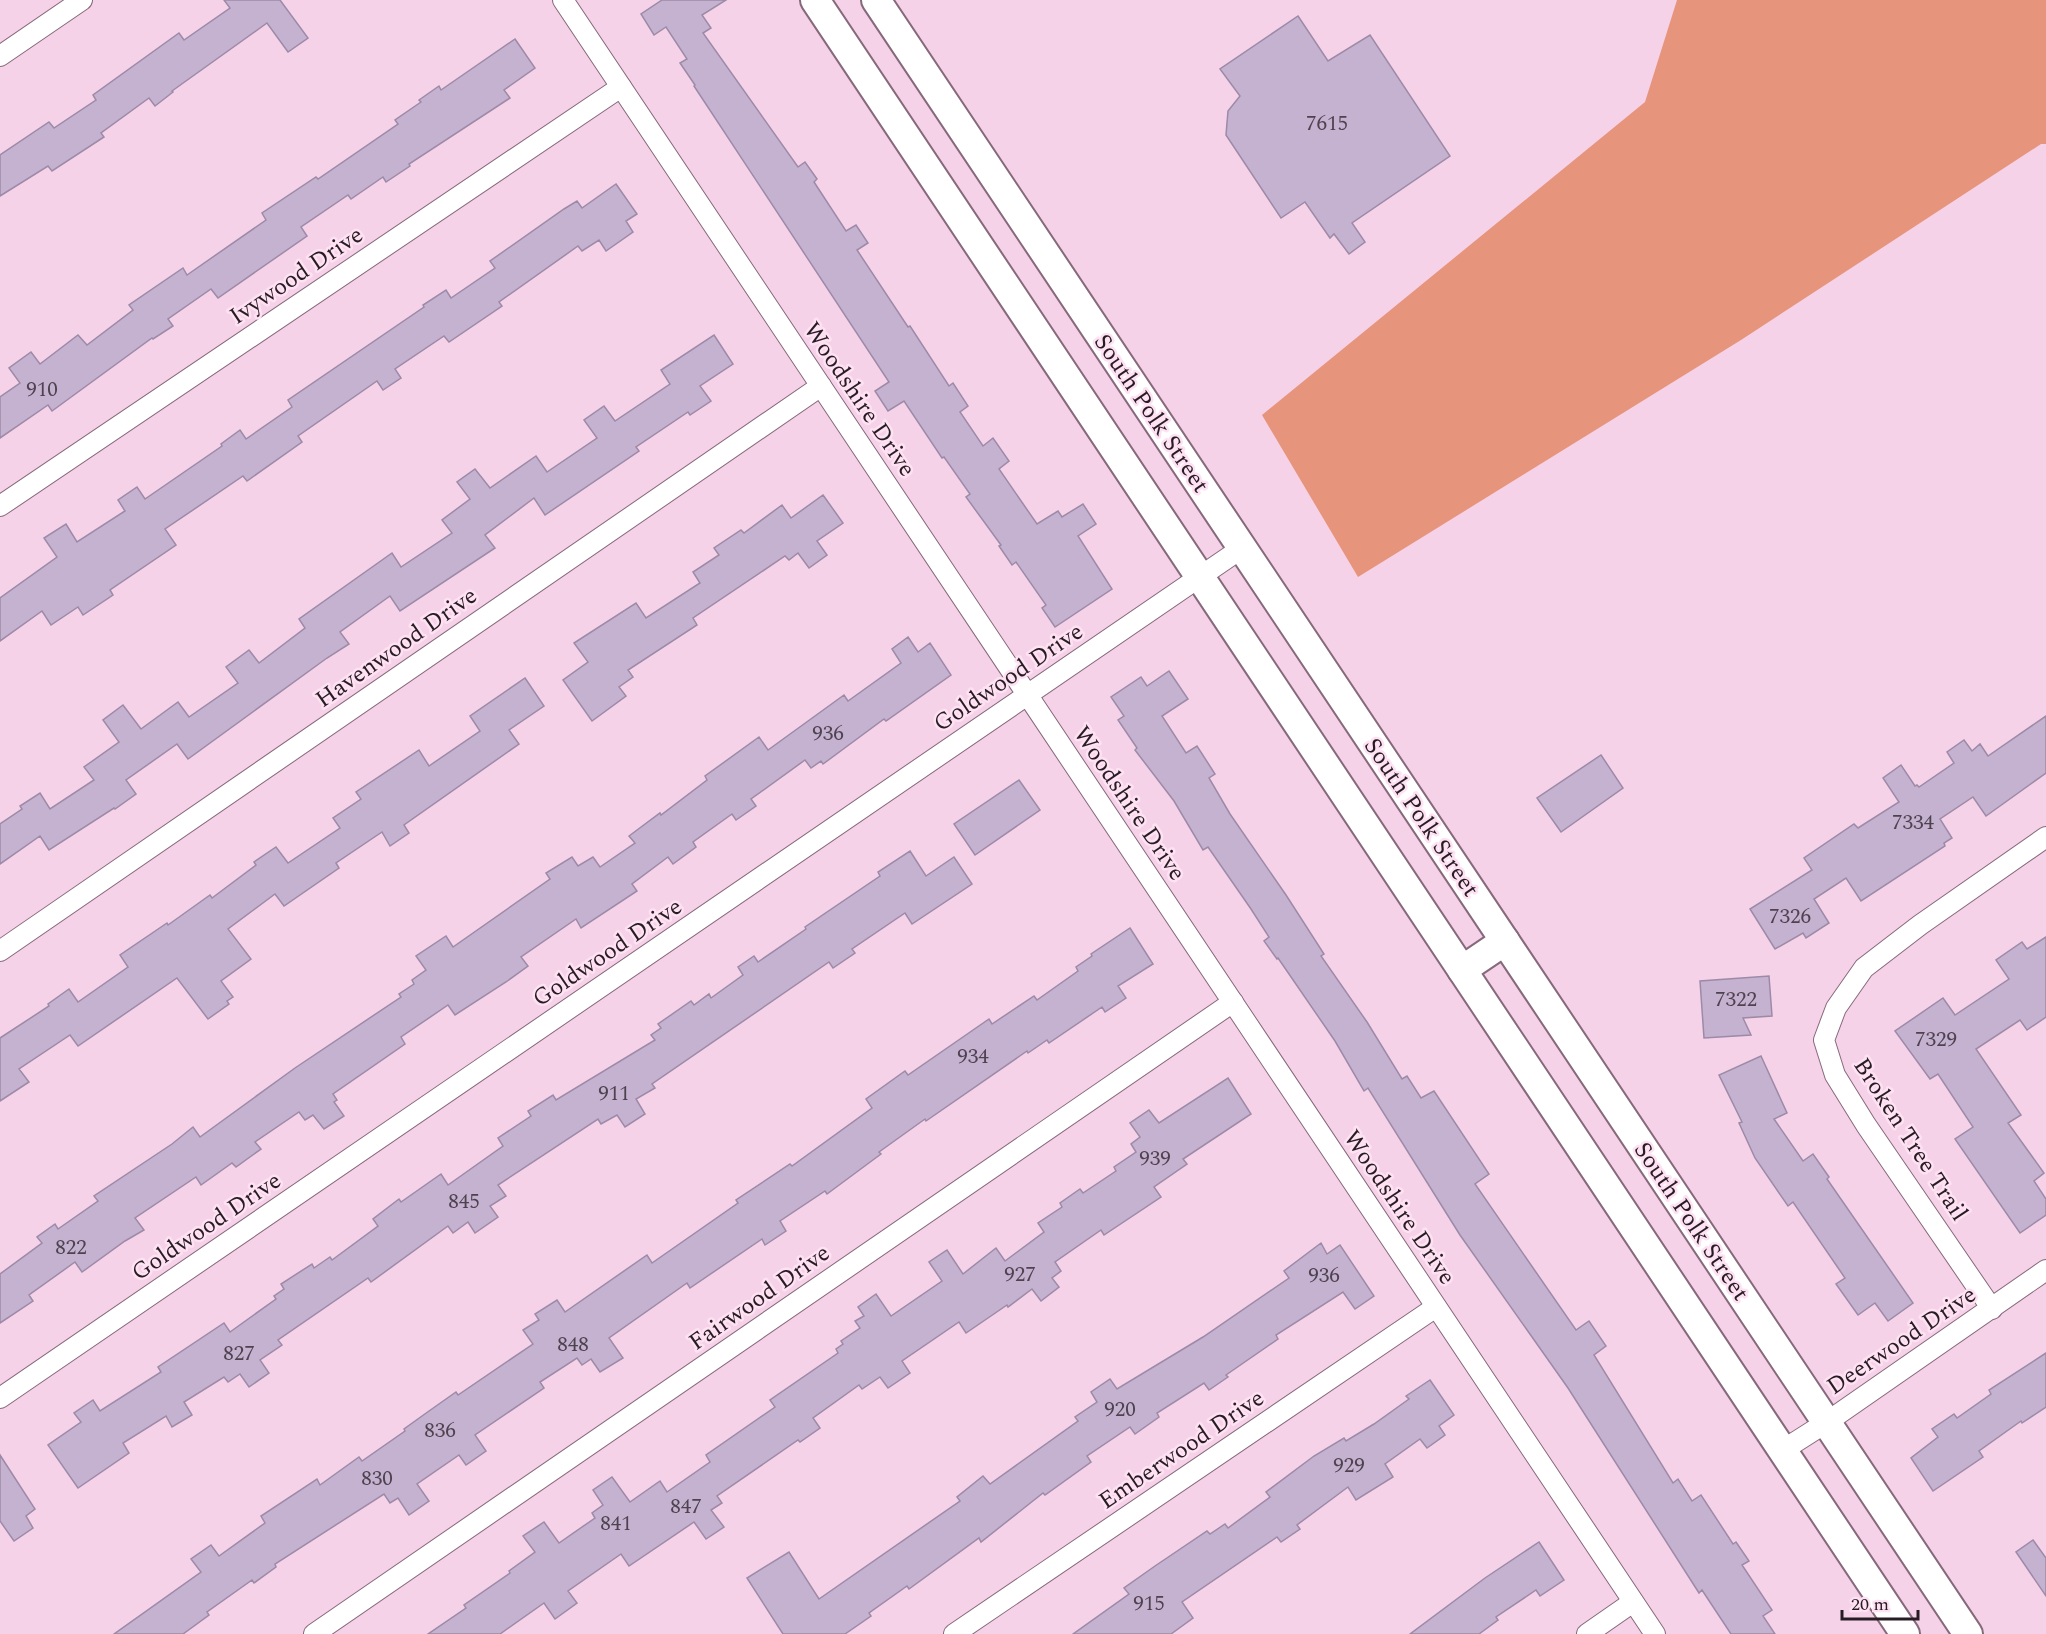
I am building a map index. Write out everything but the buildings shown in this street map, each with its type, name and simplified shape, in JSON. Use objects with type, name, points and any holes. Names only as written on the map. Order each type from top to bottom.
[{"type":"main road","points":[[815,0],[1905,1634]]},
{"type":"main road","name":"South Polk Street","points":[[876,0],[1968,1634]]},
{"type":"main road","points":[[1462,970],[1505,941]]},
{"type":"street","points":[[0,56],[81,0]]},
{"type":"street","name":"Woodshire Drive","points":[[563,0],[1655,1634]]},
{"type":"street","name":"Ivywood Drive","points":[[0,506],[621,87]]},
{"type":"street","name":"Havenwood Drive","points":[[0,951],[821,386]]},
{"type":"street","name":"Goldwood Drive","points":[[0,1398],[1242,548]]},
{"type":"street","name":"Broken Tree Trail","points":[[1992,1309],[1866,1125],[1835,1075],[1824,1040],[1836,1008],[1864,968],[1930,918],[2046,837]]},
{"type":"street","name":"Fairwood Drive","points":[[314,1634],[1233,1002]]},
{"type":"street","name":"Deerwood Drive","points":[[1783,1450],[2046,1270]]},
{"type":"street","name":"Emberwood Drive","points":[[954,1634],[1436,1307]]},
{"type":"street","points":[[1587,1634],[1633,1602]]},
{"type":"shaded area","points":[[1677,0],[2046,0],[2046,144],[2041,144],[1741,340],[1358,577],[1262,415],[1645,102]]}]
